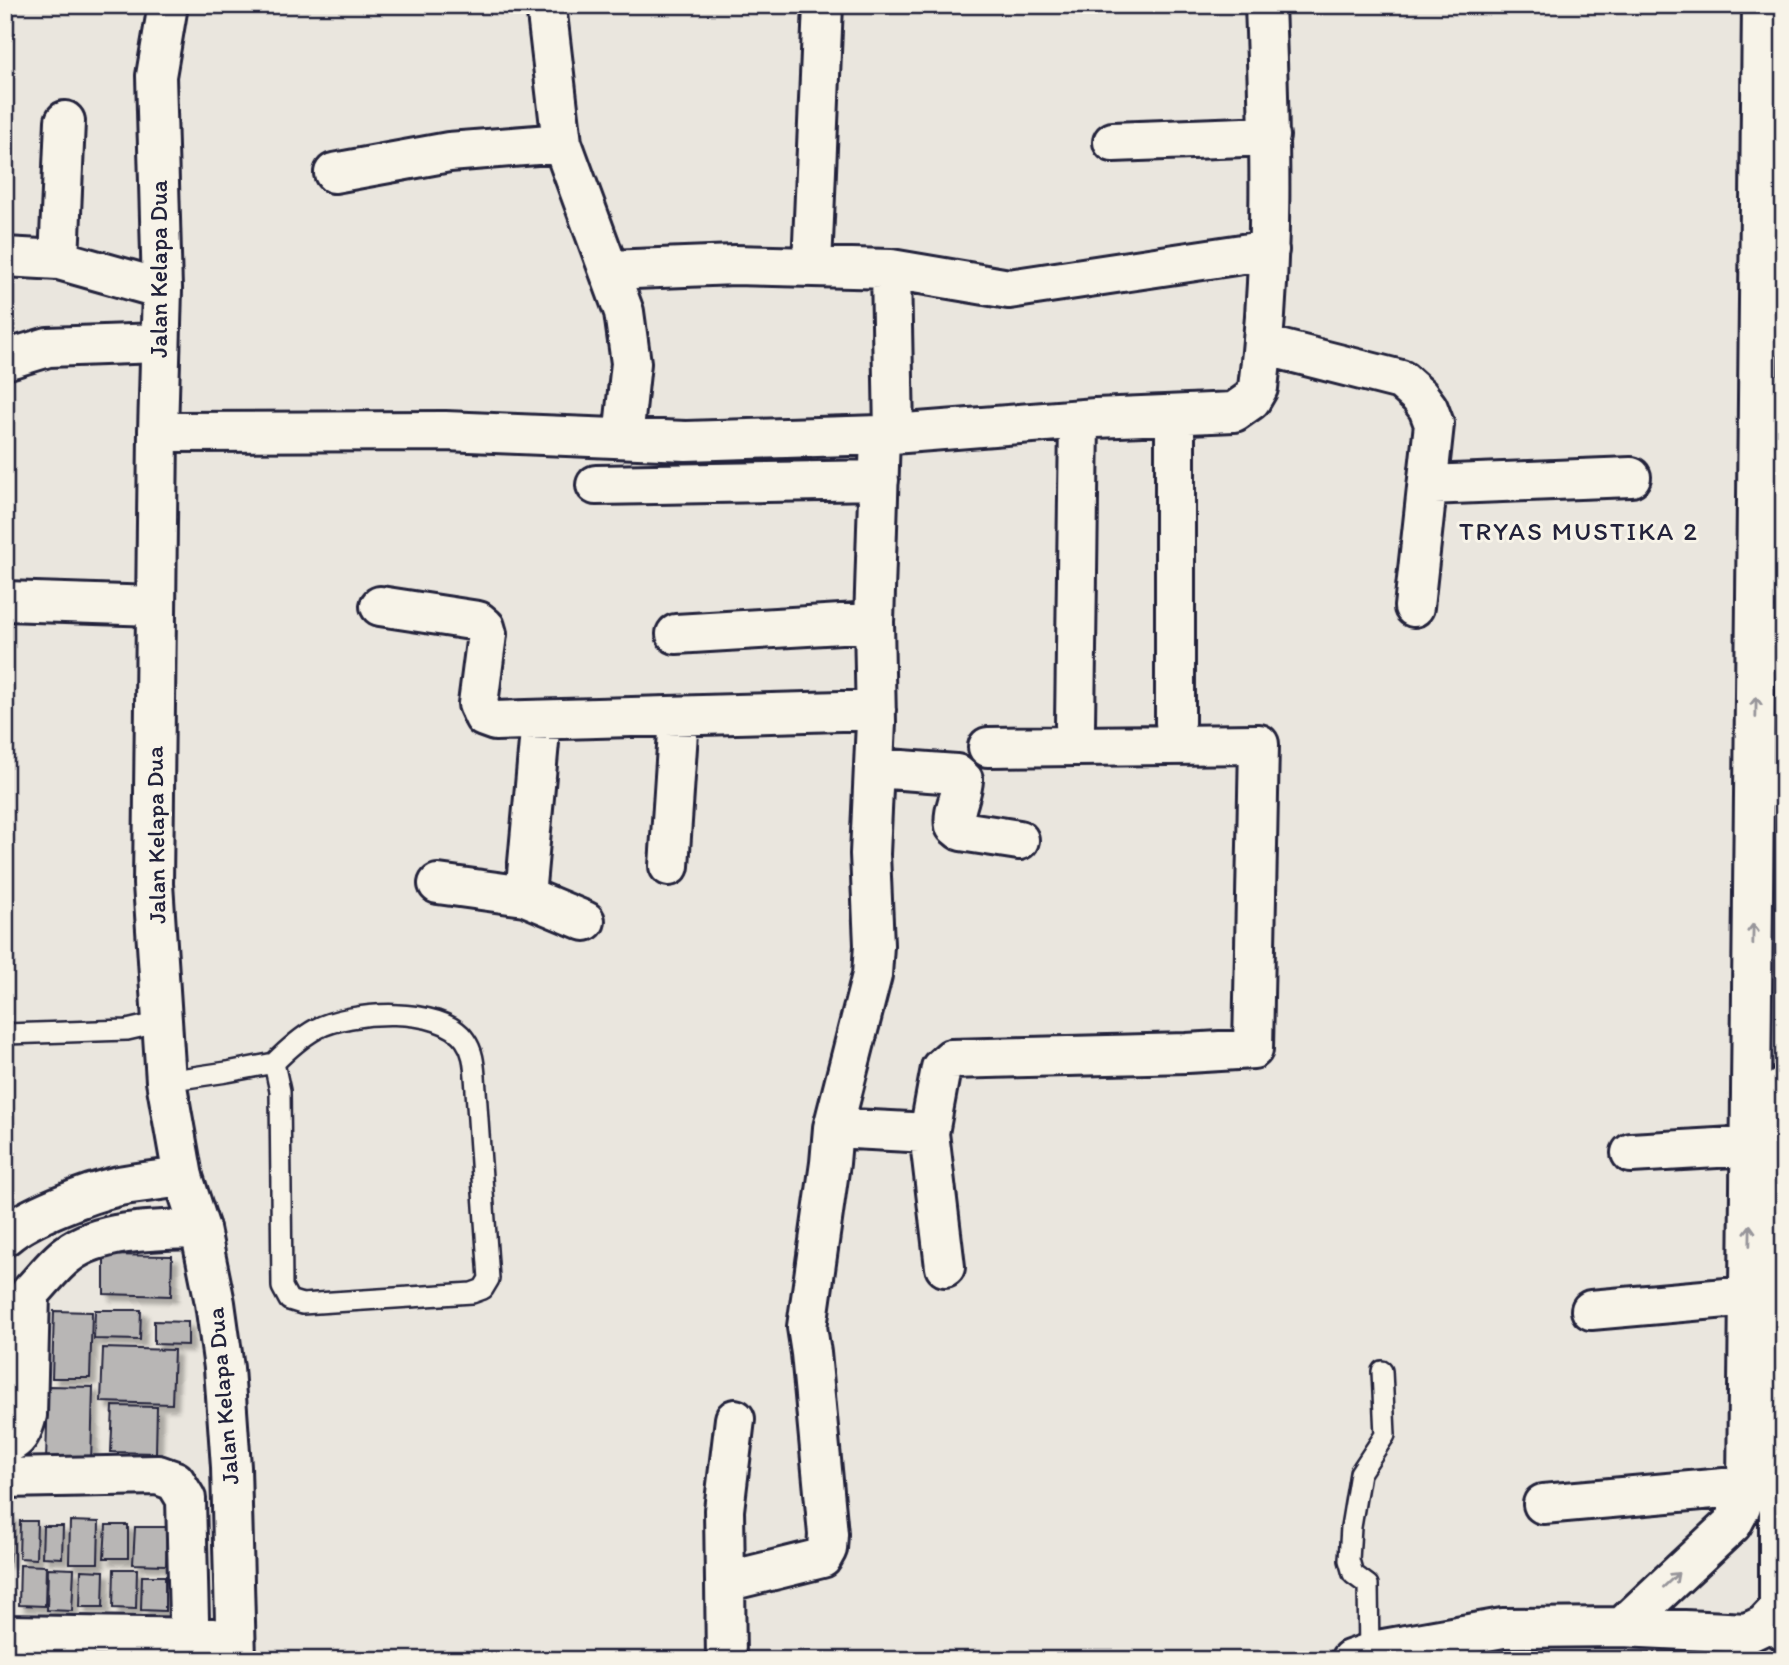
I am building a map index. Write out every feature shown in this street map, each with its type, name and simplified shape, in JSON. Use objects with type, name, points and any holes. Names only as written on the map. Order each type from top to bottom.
[{"type":"street","name":"Jalan Kelapa Dua","points":[[168,5],[156,76],[162,289],[155,606],[153,884],[166,1080],[183,1177],[200,1228],[215,1303],[224,1368],[231,1467],[235,1648]]},
{"type":"street","points":[[545,5],[562,142],[624,312],[631,362],[623,438]]},
{"type":"street","points":[[812,266],[823,5]]},
{"type":"street","points":[[158,432],[445,431],[686,441],[887,434],[1234,412],[1251,400],[1258,388],[1263,345],[1269,250],[1270,136],[1265,5]]},
{"type":"street","points":[[1359,1656],[1378,1650],[1503,1628],[1622,1627],[1747,1633],[1764,1625],[1782,1600],[1764,1363],[1749,1296],[1751,1146],[1768,990],[1771,320],[1762,5]]},
{"type":"street","points":[[59,260],[65,121]]},
{"type":"street","points":[[1113,142],[1270,136]]},
{"type":"street","points":[[334,173],[449,152],[562,142]]},
{"type":"street","points":[[609,270],[735,265],[891,269],[1009,289],[1269,250]]},
{"type":"street","points":[[5,257],[59,260],[162,289]]},
{"type":"street","points":[[725,1582],[822,1558],[827,1549],[827,1521],[807,1327],[830,1163],[832,1128],[872,975],[874,945],[870,854],[876,710],[874,622],[879,480],[887,434],[891,269]]},
{"type":"street","points":[[5,360],[48,347],[159,343]]},
{"type":"street","points":[[1263,345],[1401,380],[1428,408],[1434,424],[1414,607]]},
{"type":"street","points":[[1175,415],[1175,723]]},
{"type":"street","points":[[1075,725],[1079,421]]},
{"type":"street","points":[[1428,485],[1631,477]]},
{"type":"street","points":[[596,485],[879,480]]},
{"type":"street","points":[[5,601],[155,606]]},
{"type":"street","points":[[380,606],[478,621],[485,627],[487,634],[478,704],[484,717],[495,721],[876,710]]},
{"type":"street","points":[[676,634],[874,622]]},
{"type":"street","points":[[668,866],[679,717]]},
{"type":"street","points":[[525,895],[541,720]]},
{"type":"street","points":[[945,1267],[929,1133],[941,1068],[951,1059],[1253,1049],[1259,744],[988,747]]},
{"type":"street","points":[[874,768],[956,775],[963,780],[953,818],[955,826],[961,831],[1019,840]]},
{"type":"street","points":[[438,884],[525,895],[585,921]]},
{"type":"street","points":[[1622,1627],[1732,1524],[1741,1507],[1747,1486],[1764,1363],[1784,1087]]},
{"type":"street","points":[[832,1128],[929,1133]]},
{"type":"street","points":[[1631,1153],[1751,1146]]},
{"type":"street","points":[[5,1236],[55,1209],[117,1186],[183,1177]]},
{"type":"street","points":[[5,1443],[11,1443],[17,1437],[24,1427],[27,1415],[30,1293],[68,1254],[100,1238],[138,1232],[200,1228]]},
{"type":"street","points":[[1591,1310],[1749,1296]]},
{"type":"street","points":[[726,1660],[724,1510],[735,1419]]},
{"type":"street","points":[[5,1478],[158,1475],[175,1481],[186,1499],[189,1649]]},
{"type":"street","points":[[1543,1504],[1747,1486]]},
{"type":"street","points":[[5,1635],[189,1649],[235,1648]]},
{"type":"lane","points":[[166,1080],[274,1063],[293,1044],[318,1028],[352,1019],[398,1014],[426,1018],[450,1027],[464,1038],[473,1056],[489,1279],[484,1289],[472,1293],[302,1304],[289,1300],[282,1287],[280,1091],[274,1063]]},
{"type":"lane","points":[[6,1034],[127,1031],[162,1022]]},
{"type":"lane","points":[[1359,1656],[1368,1585],[1353,1574],[1349,1560],[1351,1527],[1360,1473],[1385,1435],[1382,1371]]},
{"type":"building","points":[[104,1255],[172,1256],[171,1296],[104,1294]]},
{"type":"building","points":[[95,1310],[141,1310],[140,1340],[94,1339]]},
{"type":"building","points":[[54,1311],[92,1312],[90,1378],[52,1378]]},
{"type":"building","points":[[154,1321],[188,1322],[188,1345],[154,1344]]},
{"type":"building","points":[[103,1348],[174,1350],[172,1404],[101,1402]]},
{"type":"building","points":[[48,1386],[93,1387],[91,1463],[46,1462]]},
{"type":"building","points":[[113,1406],[157,1407],[156,1453],[111,1452]]},
{"type":"building","points":[[5,1516],[11,1516],[9,1562],[5,1561]]},
{"type":"building","points":[[20,1521],[37,1521],[36,1559],[19,1558]]},
{"type":"building","points":[[70,1521],[99,1522],[98,1563],[69,1563]]},
{"type":"building","points":[[106,1525],[128,1525],[128,1558],[104,1558]]},
{"type":"building","points":[[43,1526],[63,1526],[62,1558],[42,1557]]},
{"type":"building","points":[[135,1527],[167,1527],[166,1565],[133,1564]]},
{"type":"building","points":[[20,1565],[46,1566],[45,1606],[19,1605]]},
{"type":"building","points":[[48,1568],[74,1569],[72,1611],[47,1610]]},
{"type":"building","points":[[114,1569],[137,1569],[136,1609],[113,1608]]},
{"type":"building","points":[[81,1570],[104,1571],[103,1607],[80,1607]]},
{"type":"building","points":[[142,1576],[165,1576],[165,1611],[141,1610]]},
{"type":"district","name":"TRYAS MUSTIKA 2","points":[[1579,531]]}]
